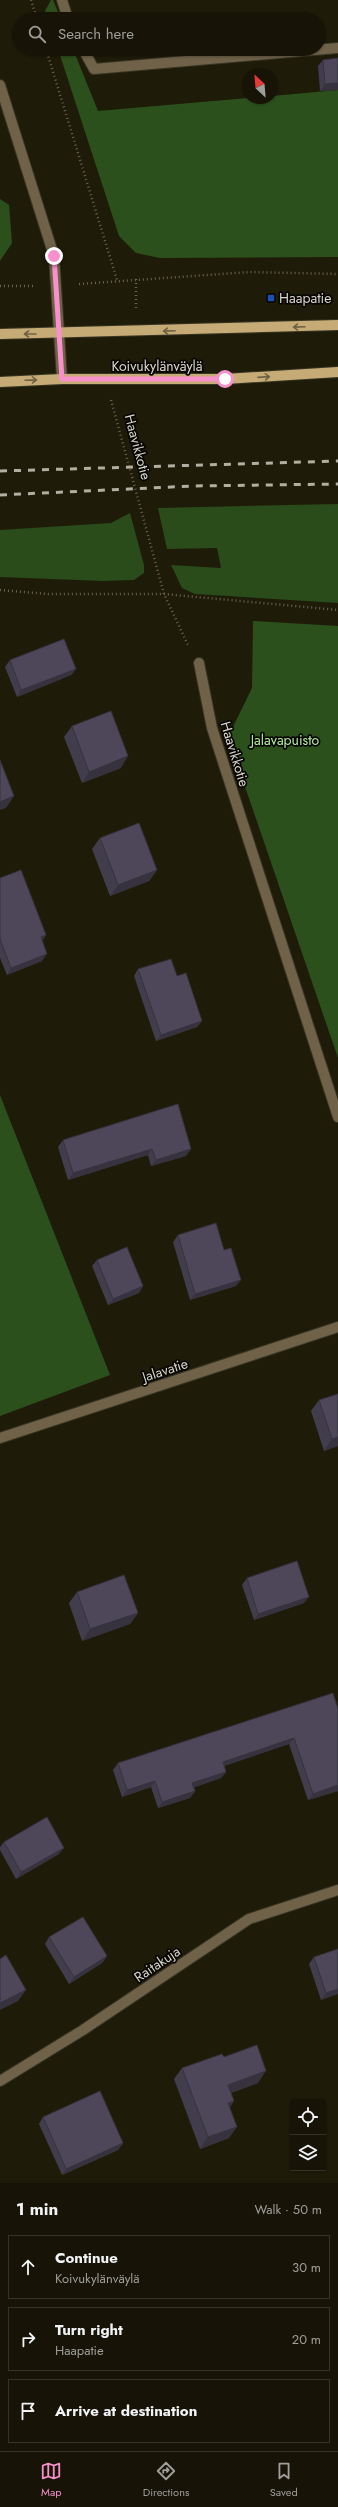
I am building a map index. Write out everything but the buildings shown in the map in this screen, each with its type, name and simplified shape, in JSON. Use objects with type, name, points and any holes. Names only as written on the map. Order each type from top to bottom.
[{"type":"main road","points":[[0,334],[60,334],[338,326]]},
{"type":"main road","name":"Koivukylänväylä","points":[[0,382],[62,379],[225,379],[338,372]]},
{"type":"street","points":[[62,0],[66,12]]},
{"type":"street","points":[[326,49],[338,48]]},
{"type":"street","points":[[87,56],[94,69],[245,56]]},
{"type":"street","points":[[0,85],[54,256],[62,379]]},
{"type":"street","name":"Haavikkotie","points":[[199,663],[212,728],[338,1117]]},
{"type":"street","name":"Jalavatie","points":[[0,1438],[338,1327]]},
{"type":"street","name":"Raitakuja","points":[[0,2081],[83,2030],[249,1919],[338,1890]]},
{"type":"path","points":[[31,0],[35,12]]},
{"type":"path","points":[[48,56],[117,280]]},
{"type":"path","points":[[0,286],[57,286],[117,280],[250,272],[338,274]]},
{"type":"path","name":"Haavikkotie","points":[[111,400],[164,594],[178,628],[199,663]]},
{"type":"path","points":[[0,590],[48,594],[164,594],[338,610]]},
{"type":"green space","points":[[51,0],[53,0],[58,12],[45,11]]},
{"type":"green space","points":[[60,56],[76,56],[98,111],[242,99],[242,104],[278,104],[278,95],[338,90],[338,257],[160,258],[136,253],[119,236]]},
{"type":"green space","points":[[0,199],[9,205],[12,243],[0,261]]},
{"type":"green space","points":[[338,504],[338,603],[195,594],[182,588],[171,565],[221,568],[217,548],[167,549],[158,508]]},
{"type":"green space","points":[[130,513],[144,565],[144,573],[134,580],[103,581],[0,577],[0,530],[111,523]]},
{"type":"green space","name":"Jalavapuisto","points":[[253,621],[338,626],[338,1058],[228,737],[252,688]]},
{"type":"green space","points":[[0,1095],[110,1375],[0,1416]]},
{"type":"railway","points":[[0,471],[338,461]]},
{"type":"railway","points":[[0,495],[193,486],[338,484]]},
{"type":"place","name":"Haapatie","points":[[271,298]]},
{"type":"route","points":[[54,256],[62,379],[225,379]]}]
